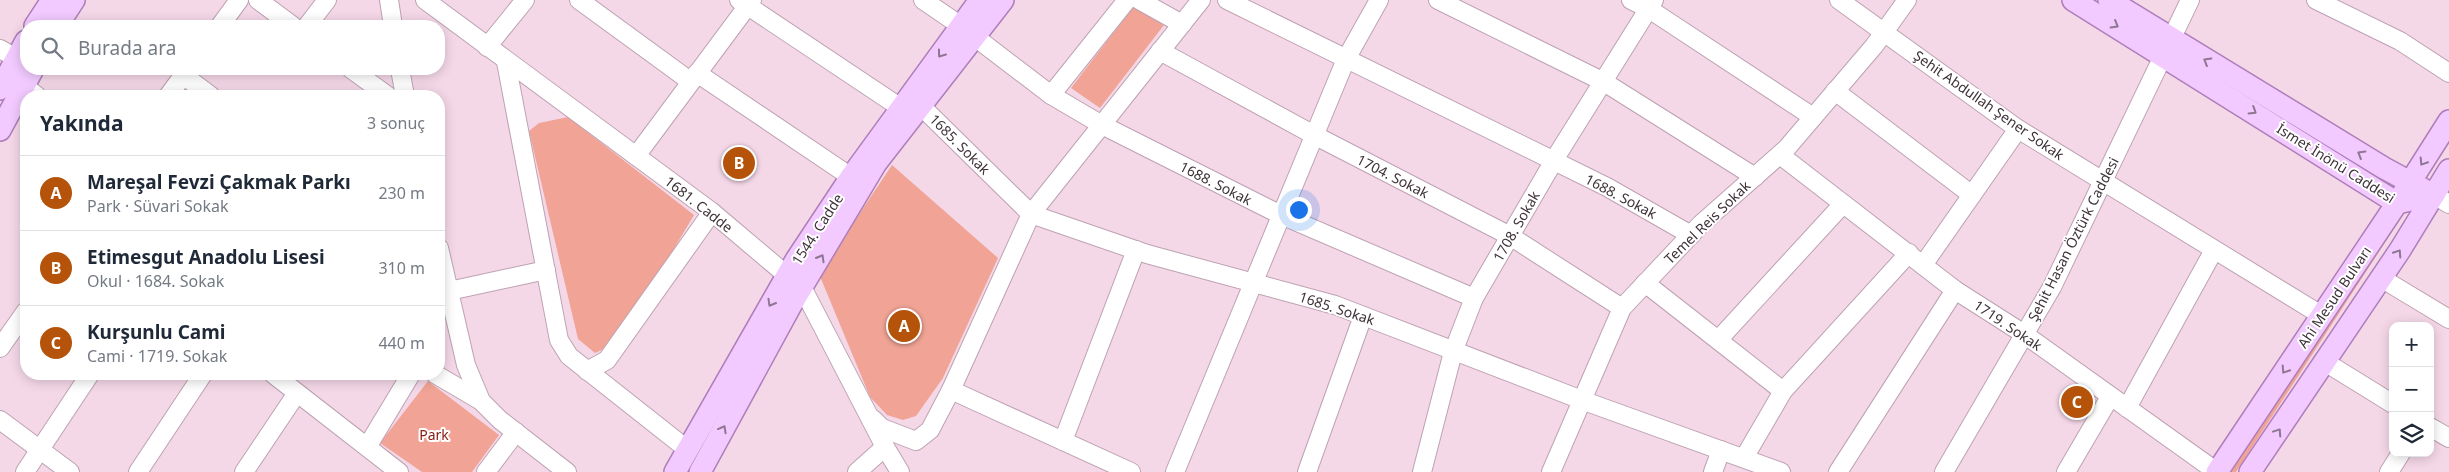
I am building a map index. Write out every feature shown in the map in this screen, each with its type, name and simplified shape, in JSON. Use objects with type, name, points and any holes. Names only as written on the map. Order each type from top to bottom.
[{"type":"main road","points":[[39,20],[52,0]]},
{"type":"main road","points":[[61,20],[74,0]]},
{"type":"main road","name":"1544. Cadde","points":[[700,472],[792,305],[876,163],[922,107],[968,32],[980,0]]},
{"type":"main road","name":"1544. Cadde","points":[[675,472],[786,276],[851,177],[902,108],[968,32],[1003,0]]},
{"type":"main road","name":"İsmet İnönü Caddesi","points":[[2073,0],[2167,47],[2442,199]]},
{"type":"main road","name":"İsmet İnönü Caddesi","points":[[2109,0],[2167,47],[2397,203],[2442,199]]},
{"type":"main road","points":[[0,89],[20,69]]},
{"type":"main road","points":[[0,130],[20,74]]},
{"type":"main road","name":"Ahi Mesud Bulvarı","points":[[2217,472],[2397,203],[2449,121]]},
{"type":"main road","name":"Ahi Mesud Bulvarı","points":[[2250,472],[2381,278],[2442,199],[2449,170]]},
{"type":"street","points":[[224,20],[239,0]]},
{"type":"street","points":[[258,0],[285,20]]},
{"type":"street","points":[[312,20],[327,0]]},
{"type":"street","points":[[389,0],[392,20]]},
{"type":"street","name":"1681. Cadde","points":[[425,0],[506,62],[712,212],[802,289],[900,472]]},
{"type":"street","points":[[487,47],[526,0]]},
{"type":"street","points":[[579,0],[694,77],[851,177]]},
{"type":"street","name":"1688. Sokak","points":[[923,0],[1051,96],[1102,125],[1281,215],[1474,298]]},
{"type":"street","points":[[1051,96],[1127,0]]},
{"type":"street","points":[[1139,0],[1182,24]]},
{"type":"street","points":[[871,417],[882,428],[916,442],[930,430],[1031,214],[1201,0]]},
{"type":"street","name":"1688. Sokak","points":[[1227,0],[1607,187],[1691,235]]},
{"type":"street","points":[[1175,472],[1346,59],[1379,0]]},
{"type":"street","points":[[1438,0],[1604,82],[1755,177]]},
{"type":"street","points":[[1631,0],[1652,4],[1814,117]]},
{"type":"street","name":"Şehit Abdullah Şener Sokak","points":[[1839,0],[2018,129],[2321,316]]},
{"type":"street","name":"Temel Reis Sokak","points":[[1551,472],[1622,308],[1691,235],[1780,155],[1884,32],[1907,0]]},
{"type":"street","name":"Şehit Hasan Öztürk Caddesi","points":[[1944,472],[2052,286],[2190,0]]},
{"type":"street","points":[[2316,0],[2400,41],[2449,73]]},
{"type":"street","points":[[636,156],[746,2],[902,108]]},
{"type":"street","name":"1708. Sokak","points":[[1422,472],[1453,352],[1474,298],[1553,162],[1652,4]]},
{"type":"street","name":"1704. Sokak","points":[[1160,51],[1314,135],[1510,236],[1622,308]]},
{"type":"street","points":[[506,62],[559,340],[569,356],[688,450]]},
{"type":"street","points":[[172,90],[184,75]]},
{"type":"street","points":[[189,75],[206,90]]},
{"type":"street","points":[[359,75],[380,90]]},
{"type":"street","points":[[401,75],[404,90]]},
{"type":"street","points":[[1835,91],[1972,195]]},
{"type":"street","name":"1685. Sokak","points":[[922,107],[1031,214],[1136,250],[1335,305],[1453,352],[1781,472]]},
{"type":"street","points":[[1923,265],[2018,129]]},
{"type":"street","name":"1719. Sokak","points":[[1780,155],[1955,290],[2024,334],[2217,472]]},
{"type":"street","points":[[1719,339],[1843,204]]},
{"type":"street","points":[[587,371],[607,360],[712,212]]},
{"type":"street","points":[[1063,441],[1136,250]]},
{"type":"street","points":[[2127,408],[2214,250]]},
{"type":"street","points":[[1744,458],[1783,391],[1909,253]]},
{"type":"street","points":[[449,290],[546,270]]},
{"type":"street","points":[[445,273],[466,365],[481,401]]},
{"type":"street","points":[[2381,278],[2449,319]]},
{"type":"street","points":[[1645,283],[1719,339],[1783,391]]},
{"type":"street","points":[[1838,472],[1955,290]]},
{"type":"street","points":[[1307,472],[1363,316]]},
{"type":"street","points":[[0,348],[20,320]]},
{"type":"street","points":[[2325,362],[2389,402]]},
{"type":"street","points":[[25,472],[86,380]]},
{"type":"street","points":[[138,472],[199,380]]},
{"type":"street","points":[[281,380],[399,472]]},
{"type":"street","points":[[367,447],[406,380]]},
{"type":"street","points":[[445,380],[481,401],[516,432],[567,472]]},
{"type":"street","points":[[950,390],[1131,472]]},
{"type":"street","points":[[247,471],[297,393]]},
{"type":"street","points":[[2066,472],[2110,397]]},
{"type":"street","points":[[0,420],[70,472]]},
{"type":"street","points":[[2434,429],[2449,438]]},
{"type":"street","points":[[486,472],[516,432]]},
{"type":"street","points":[[857,472],[885,447]]},
{"type":"street","points":[[1713,472],[1721,450]]},
{"type":"street","points":[[2389,472],[2398,457]]},
{"type":"green space","points":[[1134,6],[1164,25],[1100,108],[1071,88]]},
{"type":"green space","points":[[568,117],[694,215],[672,252],[604,349],[595,353],[578,339],[529,131],[539,123]]},
{"type":"green space","points":[[892,165],[998,258],[943,378],[916,416],[903,420],[887,415],[870,397],[819,274]]},
{"type":"green space","points":[[2392,225],[2395,227],[2236,472],[2229,472]]},
{"type":"green space","name":"Park","points":[[428,381],[499,435],[472,472],[422,472],[380,443]]},
{"type":"place","name":"Etimesgut Anadolu Lisesi","points":[[739,163]]},
{"type":"place","name":"Mareşal Fevzi Çakmak Parkı","points":[[904,326]]},
{"type":"place","name":"Kurşunlu Cami","points":[[2077,402]]}]
